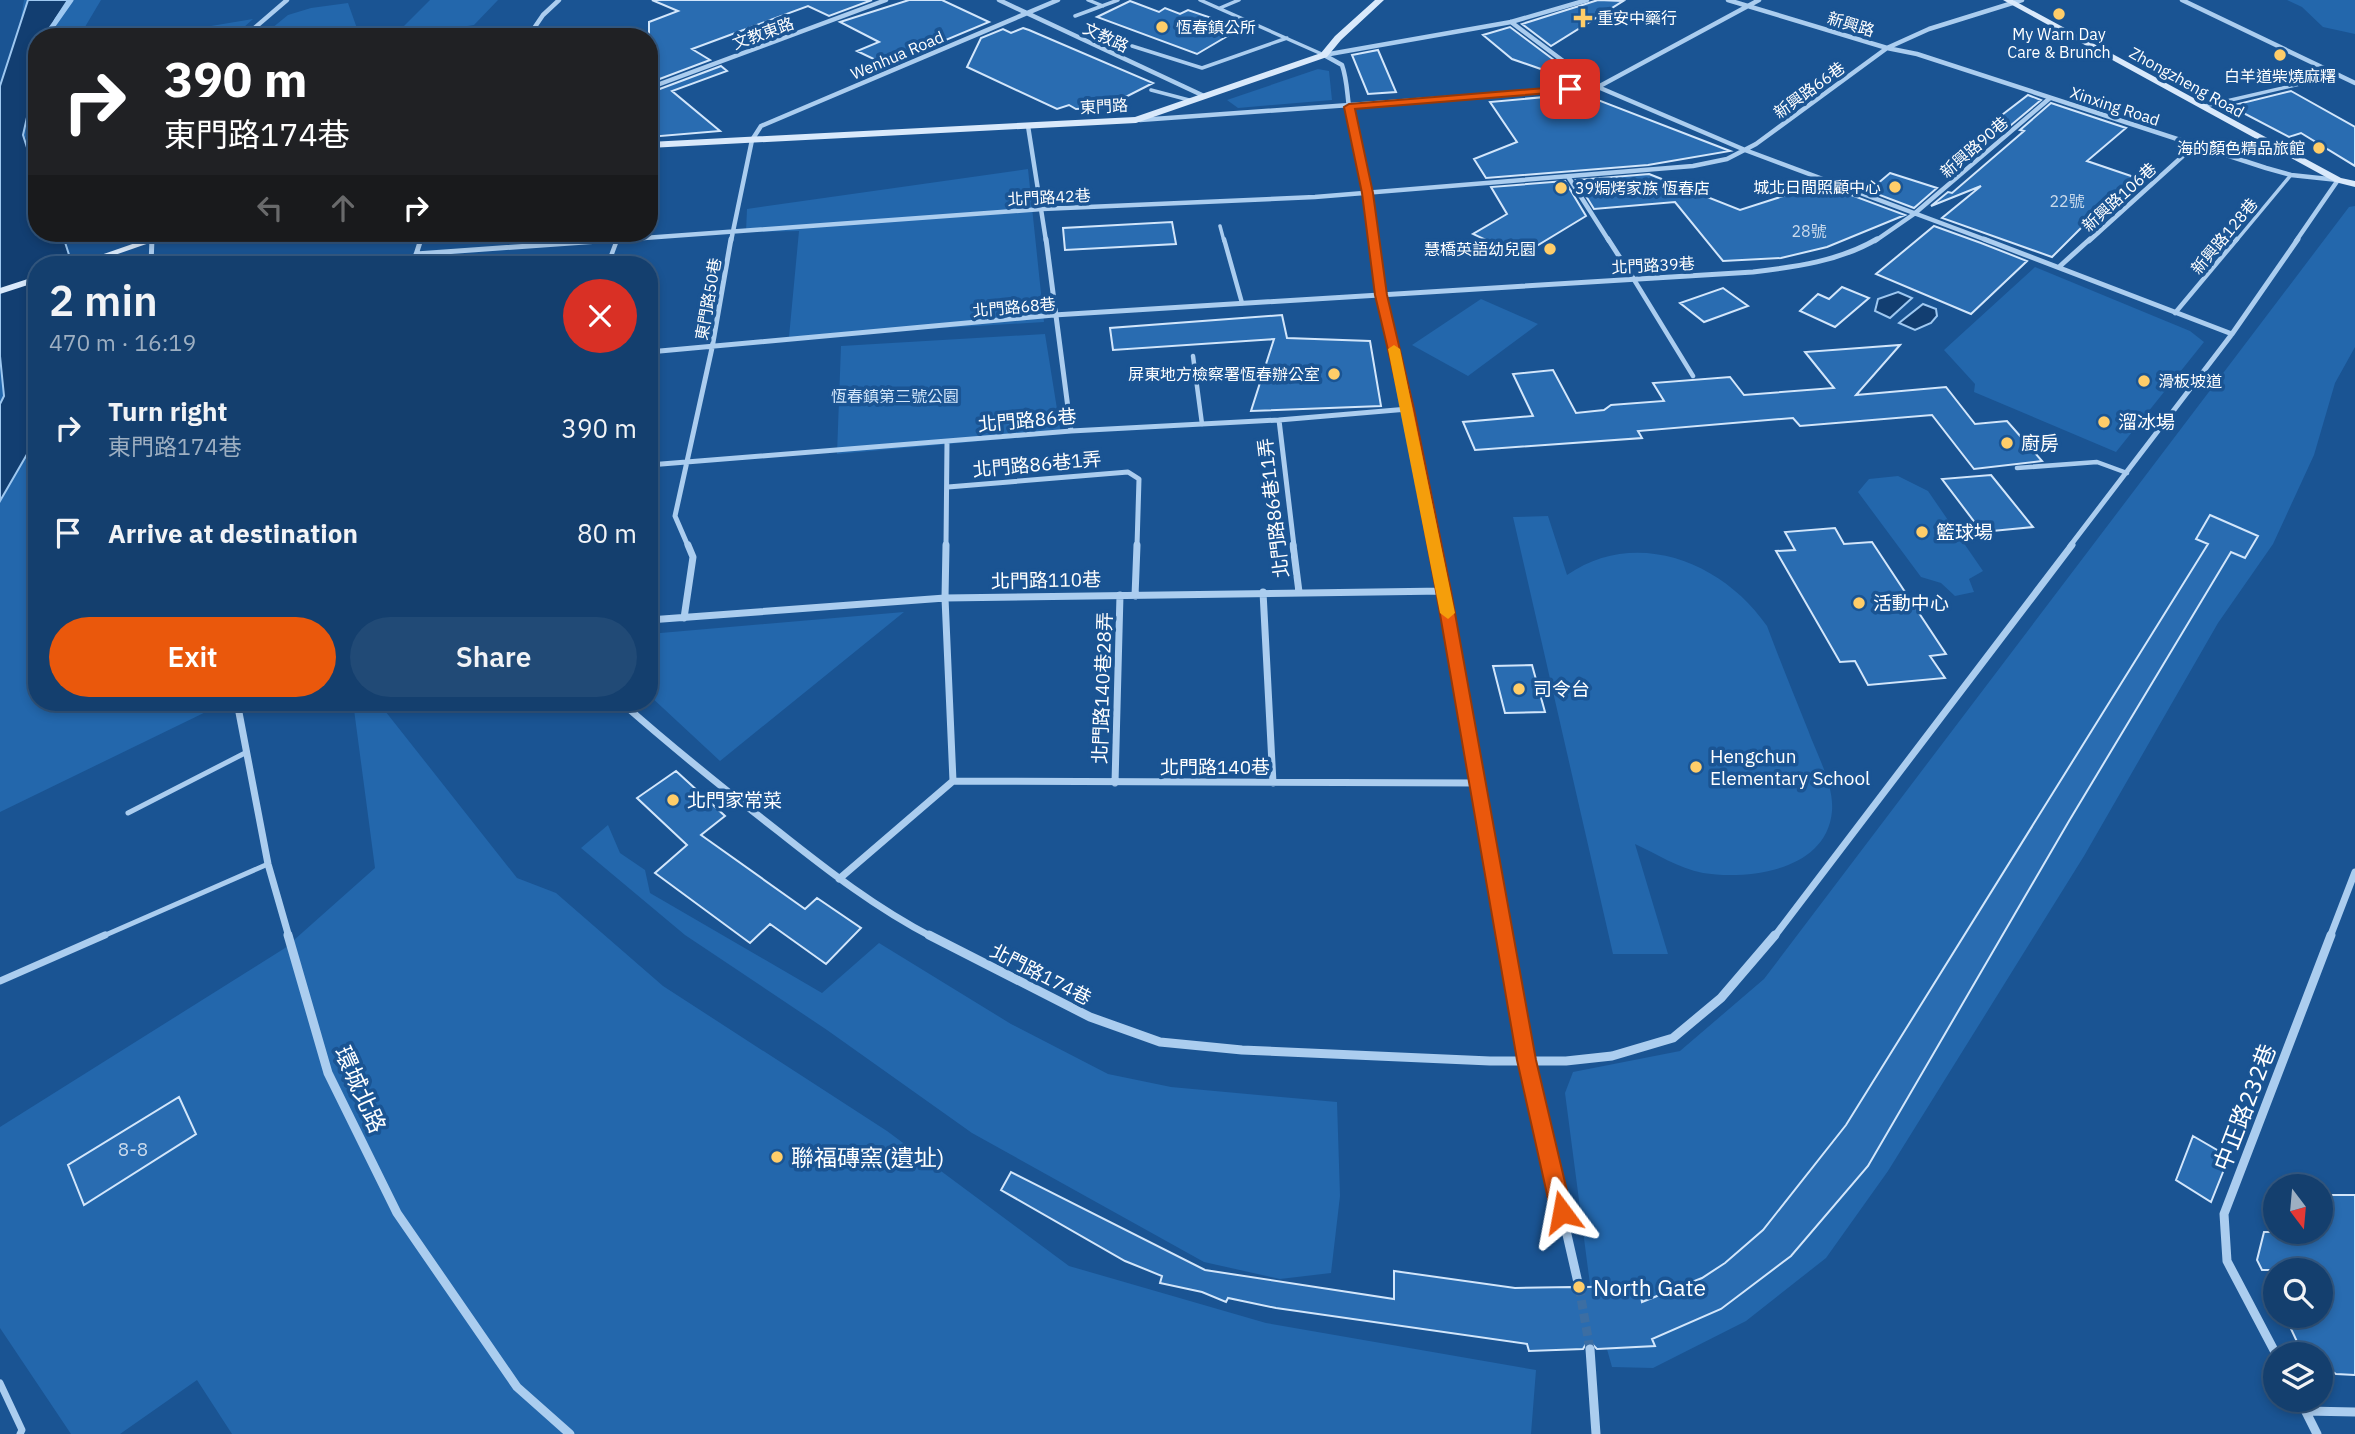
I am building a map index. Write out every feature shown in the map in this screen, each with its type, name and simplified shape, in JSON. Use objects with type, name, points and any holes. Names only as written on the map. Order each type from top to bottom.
[{"type":"main road","points":[[1324,55],[1338,38],[1380,0]]},
{"type":"main road","name":"Zhongzheng Road","points":[[2009,1],[2338,180],[2355,184]]},
{"type":"main road","name":"東門路","points":[[658,145],[1136,120],[1324,55]]},
{"type":"main road","points":[[103,256],[137,242]]},
{"type":"main road","points":[[0,291],[28,282]]},
{"type":"street","points":[[254,28],[287,0]]},
{"type":"street","points":[[534,28],[559,0]]},
{"type":"street","name":"文教東路","points":[[658,85],[886,0]]},
{"type":"street","name":"文教路","points":[[999,0],[1204,96]]},
{"type":"street","name":"Wenhua Road","points":[[752,140],[761,126],[1058,0]]},
{"type":"street","name":"東門路","points":[[1324,55],[1511,22],[1587,0]]},
{"type":"street","name":"新興路","points":[[1728,0],[1887,48]]},
{"type":"street","points":[[1136,120],[1349,107],[1598,87],[1759,0]]},
{"type":"street","name":"新興路66巷","points":[[1745,150],[1887,48],[1929,29],[2009,1],[2022,0]]},
{"type":"street","points":[[2182,0],[2355,83]]},
{"type":"street","points":[[1511,22],[1598,87],[1745,150],[2232,334]]},
{"type":"street","name":"Xinxing Road","points":[[1887,48],[1917,54],[2291,175],[2338,180]]},
{"type":"street","points":[[1324,55],[1345,70],[1349,107],[1367,193],[1381,295],[1408,409],[1444,591],[1527,1060],[1579,1287]]},
{"type":"street","name":"新興路90巷","points":[[1914,214],[2050,98]]},
{"type":"street","points":[[1028,126],[1042,209],[1071,431]]},
{"type":"street","name":"東門路50巷","points":[[684,618],[693,556],[675,516],[712,348],[732,232],[752,140]]},
{"type":"street","name":"新興路106巷","points":[[2059,267],[2195,145]]},
{"type":"street","points":[[1367,193],[1693,166],[1727,159],[1745,150]]},
{"type":"street","points":[[1569,178],[1633,278]]},
{"type":"street","name":"北門路174巷","points":[[631,711],[678,753],[839,879],[905,923],[1090,1017],[1160,1042],[1242,1050],[1490,1061],[1566,1061],[1612,1056],[1673,1038],[1721,998],[1762,952],[2232,334],[2338,180]]},
{"type":"street","name":"北門路42巷","points":[[658,237],[1042,209],[1367,193]]},
{"type":"street","name":"北門路39巷","points":[[1381,295],[1798,267],[1847,253],[1874,241],[1914,214]]},
{"type":"street","points":[[415,254],[420,242]]},
{"type":"street","name":"北門路42巷","points":[[415,254],[588,242]]},
{"type":"street","name":"北門路68巷","points":[[658,351],[1054,315],[1381,295]]},
{"type":"street","name":"北門路86巷","points":[[658,464],[1071,431],[1279,420],[1408,409]]},
{"type":"street","name":"北門路86巷11弄","points":[[1279,420],[1299,592]]},
{"type":"street","points":[[839,879],[953,781],[945,598],[947,442]]},
{"type":"street","name":"北門路86巷1弄","points":[[948,487],[1128,472],[1139,479],[1135,596]]},
{"type":"street","name":"北門路110巷","points":[[658,619],[945,598],[1444,591]]},
{"type":"street","points":[[1263,592],[1273,783]]},
{"type":"street","name":"北門路140巷28弄","points":[[1115,783],[1121,594]]},
{"type":"street","name":"環城北路","points":[[239,711],[268,864],[328,1073],[397,1213],[517,1387],[570,1434]]},
{"type":"street","name":"北門路140巷","points":[[953,781],[1477,783]]},
{"type":"street","name":"中正路232巷","points":[[2270,1342],[2227,1261],[2224,1214],[2355,872]]},
{"type":"street","points":[[1590,1349],[1596,1434]]},
{"type":"street","points":[[2333,1411],[2355,1412]]},
{"type":"street","points":[[2307,1412],[2317,1434]]},
{"type":"lane","points":[[1088,0],[1103,6]]},
{"type":"lane","points":[[1075,16],[1118,0]]},
{"type":"lane","points":[[1200,0],[1324,55]]},
{"type":"lane","points":[[1220,8],[1239,0]]},
{"type":"lane","points":[[1132,46],[1202,68],[1287,38]]},
{"type":"lane","points":[[2204,106],[2339,75]]},
{"type":"lane","points":[[1152,90],[1189,100]]},
{"type":"lane","name":"新興路128巷","points":[[2175,313],[2291,175]]},
{"type":"lane","points":[[1220,226],[1242,303]]},
{"type":"lane","points":[[1633,278],[1693,376]]},
{"type":"lane","points":[[1192,356],[1202,424]]},
{"type":"lane","points":[[2017,468],[2097,462],[2127,473]]},
{"type":"lane","points":[[128,813],[247,752]]},
{"type":"lane","points":[[0,981],[268,864]]},
{"type":"lane","points":[[0,1383],[22,1430],[20,1434]]},
{"type":"green space","points":[[24,0],[101,0],[84,28],[28,28],[28,137],[0,145]]},
{"type":"green space","points":[[430,0],[498,0],[474,25],[455,28],[402,28]]},
{"type":"green space","points":[[2287,0],[2355,0],[2355,34],[2323,27],[2302,7]]},
{"type":"green space","points":[[348,3],[357,28],[272,28],[288,15],[311,8]]},
{"type":"green space","points":[[253,19],[243,28],[199,28]]},
{"type":"green space","points":[[1318,69],[1329,71],[1332,100],[1238,108],[1227,100]]},
{"type":"green space","points":[[1028,169],[1044,322],[789,337],[799,231],[746,232],[747,209]]},
{"type":"green space","points":[[2355,206],[2355,347],[2335,383],[2314,455],[2273,544],[2218,623],[2084,856],[1888,1171],[1826,1258],[1746,1321],[1653,1368],[1612,1367],[1591,1292],[1565,1093],[1573,1072],[1680,1051],[1764,979],[2349,207]]},
{"type":"green space","points":[[2035,267],[2190,331],[2204,342],[2116,452],[1974,392],[1975,384],[1944,350]]},
{"type":"green space","points":[[28,294],[28,711],[208,711],[0,812],[0,304]]},
{"type":"green space","points":[[1481,299],[1538,324],[1468,376],[1412,345]]},
{"type":"green space","name":"恆春鎮第三號公園","points":[[1045,334],[1061,434],[837,454],[841,346]]},
{"type":"green space","name":"籃球場","points":[[1898,476],[1928,491],[1983,571],[1969,579],[1974,592],[1955,596],[1941,583],[1921,577],[1858,492],[1869,479]]},
{"type":"green space","points":[[1548,516],[1567,575],[1594,561],[1621,554],[1649,553],[1676,558],[1703,569],[1727,584],[1749,603],[1767,626],[1828,780],[1832,811],[1827,831],[1816,847],[1801,859],[1782,867],[1741,875],[1703,873],[1676,864],[1635,844],[1668,954],[1613,954],[1513,517]]},
{"type":"green space","points":[[904,612],[720,761],[658,703],[658,633]]},
{"type":"green space","points":[[354,711],[385,711],[517,878],[556,893],[663,986],[887,1131],[1069,1266],[1266,1323],[1536,1370],[1531,1434],[232,1434],[197,1380],[120,1434],[71,1434],[0,1328],[0,1127],[285,948],[375,868]]},
{"type":"green space","points":[[608,825],[620,853],[645,870],[650,893],[822,993],[879,943],[1011,1024],[1108,1074],[1171,1087],[1337,1102],[1340,1196],[1331,1273],[1280,1279],[1204,1262],[972,1133],[827,1030],[685,935],[581,848]]},
{"type":"shaded area","points":[[28,0],[68,0],[52,28],[28,28],[28,113],[23,135],[28,151],[28,242],[65,242],[69,256],[28,256],[28,453],[0,501],[0,404],[4,396],[0,356],[0,86]]},
{"type":"shaded area","points":[[1898,292],[1912,298],[1890,318],[1875,311],[1878,299]]},
{"type":"shaded area","points":[[1923,304],[1936,309],[1937,316],[1931,323],[1915,330],[1899,323]]},
{"type":"building","points":[[652,0],[872,0],[829,16],[808,6],[692,49],[710,60],[658,80],[658,28],[649,28],[649,22],[678,11]]},
{"type":"building","points":[[909,0],[942,0],[989,22],[886,65],[857,51],[879,42],[840,22]]},
{"type":"building","points":[[1598,0],[1623,1],[1551,46],[1522,24]]},
{"type":"building","name":"恆春鎮公所","points":[[1130,1],[1159,12],[1165,8],[1180,14],[1188,10],[1241,28],[1197,54],[1097,17]]},
{"type":"building","points":[[1510,27],[1562,66],[1578,82],[1512,59],[1483,35]]},
{"type":"building","points":[[1023,28],[1153,83],[1106,107],[1076,109],[1069,105],[1057,109],[967,67],[981,38],[1003,29],[1011,33]]},
{"type":"building","points":[[1378,50],[1396,92],[1368,94],[1352,55]]},
{"type":"building","points":[[721,66],[727,71],[672,91],[720,131],[658,136],[658,90]]},
{"type":"building","points":[[2291,91],[2355,127],[2355,166],[2301,133],[2289,137],[2230,106]]},
{"type":"building","points":[[1588,93],[1595,99],[1730,151],[1648,165],[1486,178],[1474,159],[1517,142],[1490,102]]},
{"type":"building","points":[[2028,95],[2041,100],[2010,126],[1994,121]]},
{"type":"building","points":[[2051,103],[2126,128],[2087,161],[2134,177],[2094,221],[2090,219],[2052,257],[1942,218],[1981,186],[1931,206],[1948,192],[1952,193],[2024,131],[2020,130]]},
{"type":"building","name":"城北日間照顧中心","points":[[1890,173],[1937,188],[1914,208],[1869,191]]},
{"type":"building","points":[[1649,174],[1740,210],[1793,193],[1811,180],[1905,215],[1827,247],[1781,258],[1723,261],[1675,202],[1594,209],[1576,180]]},
{"type":"building","points":[[1565,181],[1586,216],[1520,256],[1473,234],[1507,214],[1491,187]]},
{"type":"building","points":[[1172,222],[1176,244],[1065,250],[1063,228]]},
{"type":"building","points":[[1934,226],[2027,261],[1971,314],[1876,274]]},
{"type":"building","points":[[1842,287],[1869,298],[1835,327],[1800,311],[1818,294],[1829,299]]},
{"type":"building","points":[[1723,288],[1748,306],[1704,322],[1680,303]]},
{"type":"building","points":[[1282,315],[1287,338],[1370,341],[1381,406],[1251,411],[1274,339],[1113,350],[1110,328]]},
{"type":"building","points":[[1900,345],[1856,395],[1946,387],[1975,424],[2007,421],[2042,461],[1974,469],[1932,415],[1800,426],[1793,418],[1638,431],[1642,438],[1475,450],[1463,422],[1533,416],[1513,374],[1553,370],[1576,413],[1604,410],[1611,405],[1664,401],[1653,383],[1730,377],[1744,395],[1834,388],[1805,352]]},
{"type":"building","points":[[1991,475],[2033,527],[1982,532],[1942,479]]},
{"type":"building","points":[[2210,515],[2258,536],[2245,558],[2231,552],[2069,821],[1868,1166],[1791,1256],[1721,1309],[1652,1339],[1655,1346],[1597,1349],[1590,1342],[1583,1349],[1529,1351],[1527,1344],[1276,1308],[1228,1298],[1226,1302],[1202,1292],[1160,1283],[1162,1276],[1125,1261],[1001,1190],[1011,1172],[1205,1270],[1394,1299],[1394,1271],[1515,1288],[1572,1287],[1578,1294],[1583,1293],[1586,1287],[1639,1286],[1642,1302],[1702,1278],[1725,1263],[1763,1230],[1846,1125],[2208,544],[2196,539]]},
{"type":"building","name":"活動中心","points":[[1835,528],[1844,544],[1872,542],[1946,654],[1930,656],[1945,678],[1868,685],[1855,661],[1840,662],[1776,551],[1795,550],[1785,532]]},
{"type":"building","name":"司令台","points":[[1532,665],[1545,712],[1505,713],[1493,666]]},
{"type":"building","points":[[676,771],[725,816],[701,835],[805,909],[817,898],[861,928],[826,964],[770,924],[750,943],[655,873],[687,845],[637,798]]},
{"type":"building","points":[[179,1097],[196,1134],[84,1205],[68,1165]]},
{"type":"building","points":[[2193,1136],[2229,1157],[2211,1202],[2176,1180]]},
{"type":"building","points":[[2333,1195],[2355,1195],[2355,1375],[2333,1372],[2333,1342],[2297,1342],[2291,1328],[2333,1328],[2333,1258],[2263,1258],[2263,1270],[2257,1260],[2263,1236],[2263,1244],[2333,1244]]},
{"type":"waterway","points":[[51,28],[71,0]]},
{"type":"tunnel","points":[[1579,1287],[1590,1349]]},
{"type":"slow traffic","points":[[1394,349],[1448,613]]},
{"type":"place","name":"My Warn Day Care & Brunch","points":[[2059,14]]},
{"type":"place","name":"重安中藥行","points":[[1583,18]]},
{"type":"place","name":"恆春鎮公所","points":[[1162,27]]},
{"type":"place","name":"白羊道柴燒麻糬","points":[[2280,55]]},
{"type":"place","name":"海的顏色精品旅館","points":[[2319,148]]},
{"type":"place","name":"城北日間照顧中心","points":[[1895,187]]},
{"type":"place","name":"39焗烤家族 恆春店","points":[[1561,188]]},
{"type":"place","name":"慧橋英語幼兒園","points":[[1550,249]]},
{"type":"place","name":"屏東地方檢察署恆春辦公室","points":[[1334,374]]},
{"type":"place","name":"滑板坡道","points":[[2144,381]]},
{"type":"place","name":"溜冰場","points":[[2104,422]]},
{"type":"place","name":"廚房","points":[[2007,443]]},
{"type":"place","name":"籃球場","points":[[1922,532]]},
{"type":"place","name":"活動中心","points":[[1859,603]]},
{"type":"place","name":"司令台","points":[[1519,689]]},
{"type":"place","name":"Hengchun Elementary School","points":[[1696,767]]},
{"type":"place","name":"北門家常菜","points":[[673,800]]},
{"type":"place","name":"聯福磚窯(遺址)","points":[[777,1157]]},
{"type":"place","name":"North Gate","points":[[1579,1287]]},
{"type":"route","points":[[1562,1212],[1527,1060],[1444,591],[1408,409],[1381,295],[1367,193],[1349,107],[1570,89]]}]
